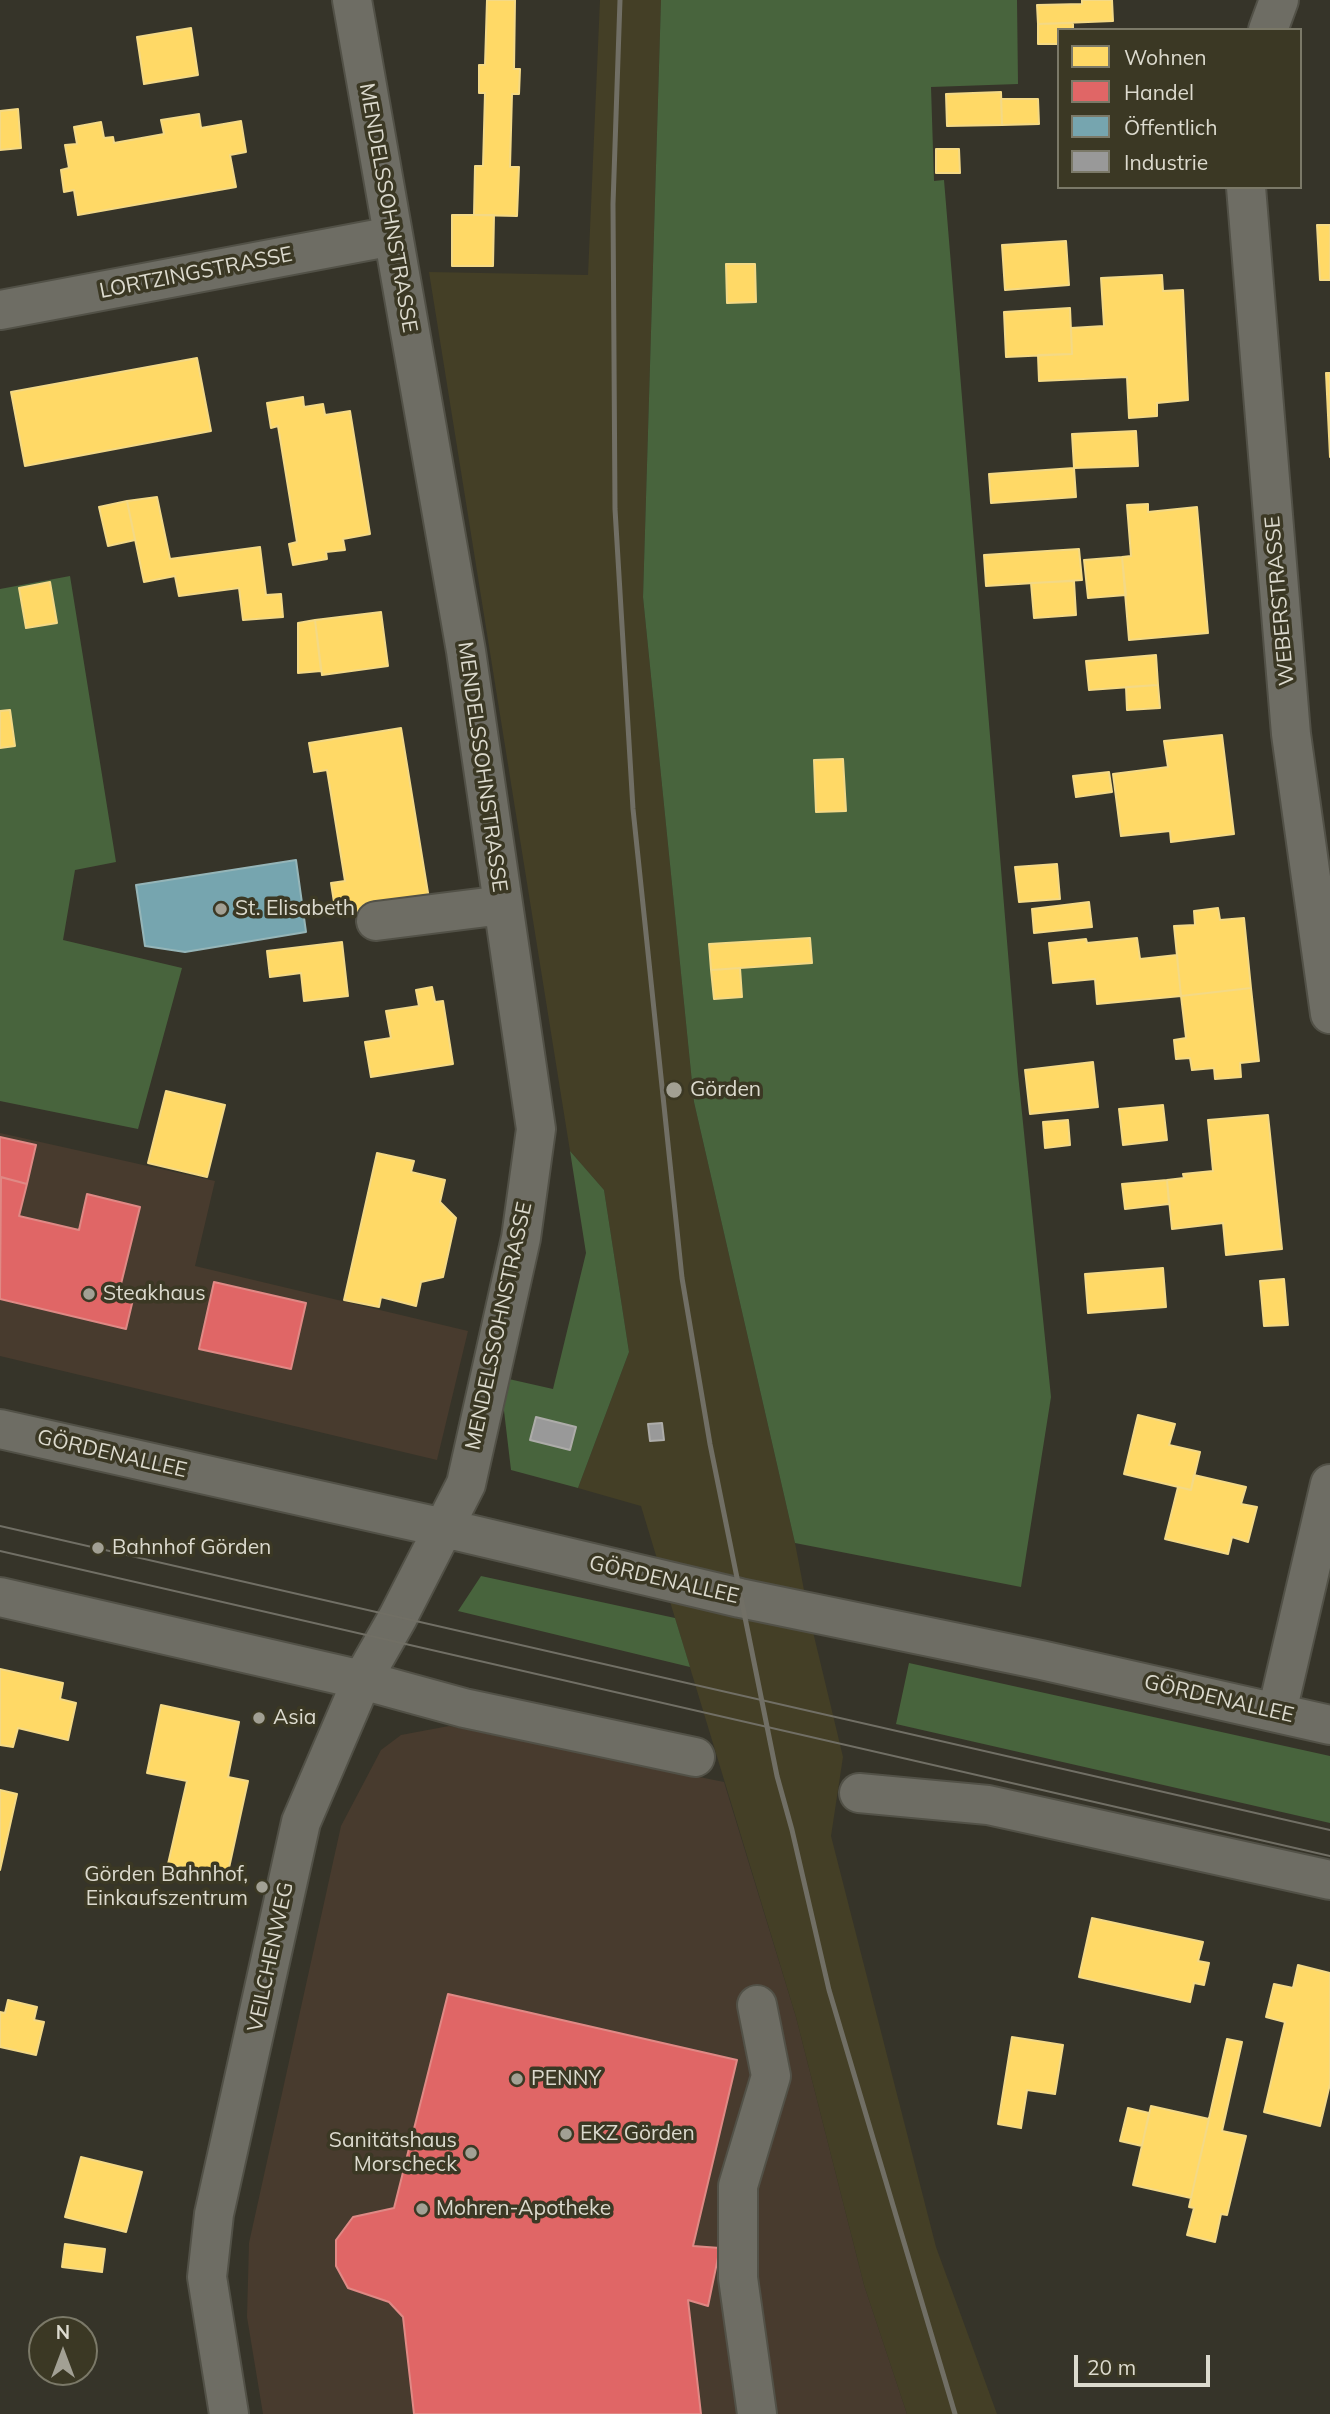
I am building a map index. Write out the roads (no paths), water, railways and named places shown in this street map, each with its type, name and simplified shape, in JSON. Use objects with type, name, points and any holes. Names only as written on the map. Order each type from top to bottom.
[{"type":"street","name":"MENDELSSOHNSTRASSE","points":[[352,0],[466,651],[536,1129],[521,1238],[466,1484],[444,1528]]},
{"type":"street","points":[[1269,28],[1279,0]]},
{"type":"street","name":"WEBERSTRASSE","points":[[1246,189],[1291,734],[1330,1014]]},
{"type":"street","name":"LORTZINGSTRASSE","points":[[0,310],[393,236]]},
{"type":"street","points":[[376,922],[503,905]]},
{"type":"street","name":"GÖRDENALLEE","points":[[0,1429],[444,1528],[740,1598],[1028,1657],[1330,1725]]},
{"type":"street","points":[[1277,1712],[1330,1484]]},
{"type":"street","name":"VEILCHENWEG","points":[[229,2414],[207,2277],[214,2214],[301,1822],[362,1680],[444,1528]]},
{"type":"street","points":[[0,1597],[362,1680],[464,1708],[695,1757]]},
{"type":"street","points":[[859,1793],[988,1805],[1330,1880]]},
{"type":"street","points":[[757,2005],[771,2076],[738,2186],[738,2278],[757,2414]]},
{"type":"tram line","points":[[0,1526],[1330,1830]]},
{"type":"tram line","points":[[0,1551],[1330,1856]]},
{"type":"railway","points":[[620,0],[613,204],[615,509],[633,809],[682,1278],[710,1444],[777,1776],[829,1990],[955,2414]]},
{"type":"place","name":"St. Elisabeth","points":[[221,909]]},
{"type":"place","name":"Görden","points":[[674,1090]]},
{"type":"place","name":"Steakhaus","points":[[89,1294]]},
{"type":"place","name":"Bahnhof Görden","points":[[98,1548]]},
{"type":"place","name":"Asia","points":[[259,1718]]},
{"type":"place","name":"Görden Bahnhof, Einkaufszentrum","points":[[262,1887]]},
{"type":"place","name":"PENNY","points":[[517,2079]]},
{"type":"place","name":"EKZ Görden","points":[[566,2134]]},
{"type":"place","name":"Sanitätshaus Morscheck","points":[[471,2153]]},
{"type":"place","name":"Mohren-Apotheke","points":[[422,2209]]}]
